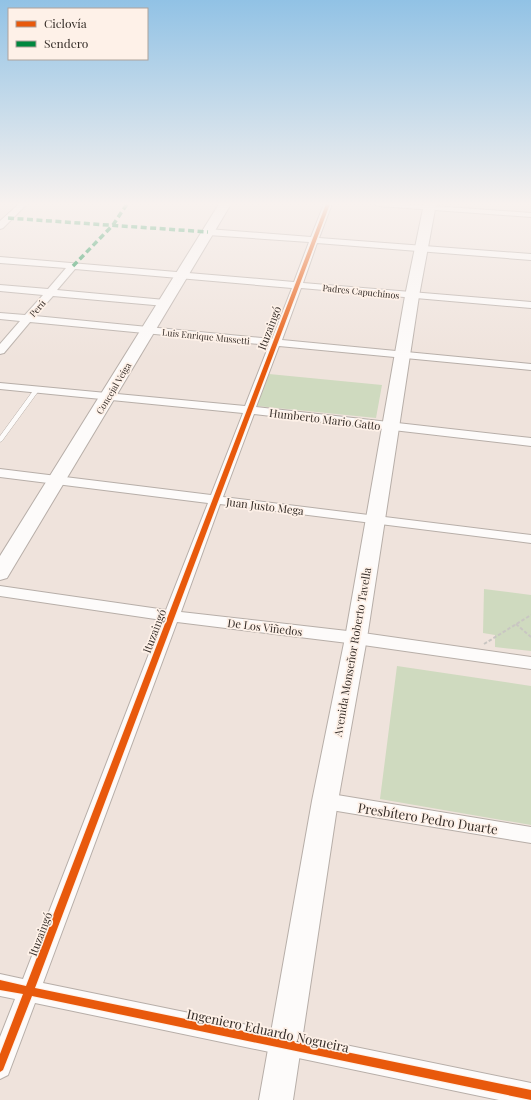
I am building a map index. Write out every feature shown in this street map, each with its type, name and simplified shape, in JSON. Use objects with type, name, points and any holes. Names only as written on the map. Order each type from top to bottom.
[{"type":"main road","name":"Concejal Veiga","points":[[0,573],[194,255]]},
{"type":"main road","name":"Avenida Monseñor Roberto Tavella","points":[[276,1100],[325,801],[356,638],[420,255]]},
{"type":"street","name":"Ituzaingó","points":[[0,1067],[308,255]]},
{"type":"street","points":[[511,255],[531,257]]},
{"type":"street","name":"Padres Capuchinos","points":[[0,260],[531,305]]},
{"type":"street","name":"Perú","points":[[0,351],[73,266]]},
{"type":"street","points":[[0,288],[165,303]]},
{"type":"street","name":"Luis Enrique Mussetti","points":[[0,316],[531,367]]},
{"type":"street","name":"Humberto Mario Gatto","points":[[0,386],[249,410],[531,442]]},
{"type":"street","name":"Juan Justo Mega","points":[[0,473],[531,539]]},
{"type":"street","name":"De Los Viñedos","points":[[0,591],[171,616],[356,638],[531,663]]},
{"type":"street","name":"Presbítero Pedro Duarte","points":[[325,801],[531,835]]},
{"type":"street","name":"Ingeniero Eduardo Nogueira","points":[[0,986],[531,1095]]},
{"type":"lane","points":[[0,440],[37,389]]},
{"type":"path","points":[[468,654],[531,615]]},
{"type":"path","points":[[516,624],[531,637]]},
{"type":"green space","points":[[269,374],[382,385],[376,418],[257,406]]},
{"type":"green space","points":[[484,589],[531,595],[531,651],[495,647],[495,635],[483,633]]},
{"type":"green space","points":[[397,666],[531,686],[531,825],[380,799]]},
{"type":"marked path","points":[[73,266],[83,255]]},
{"type":"cycle path","points":[[0,1067],[308,255]]},
{"type":"cycle path","points":[[0,985],[531,1095]]}]
